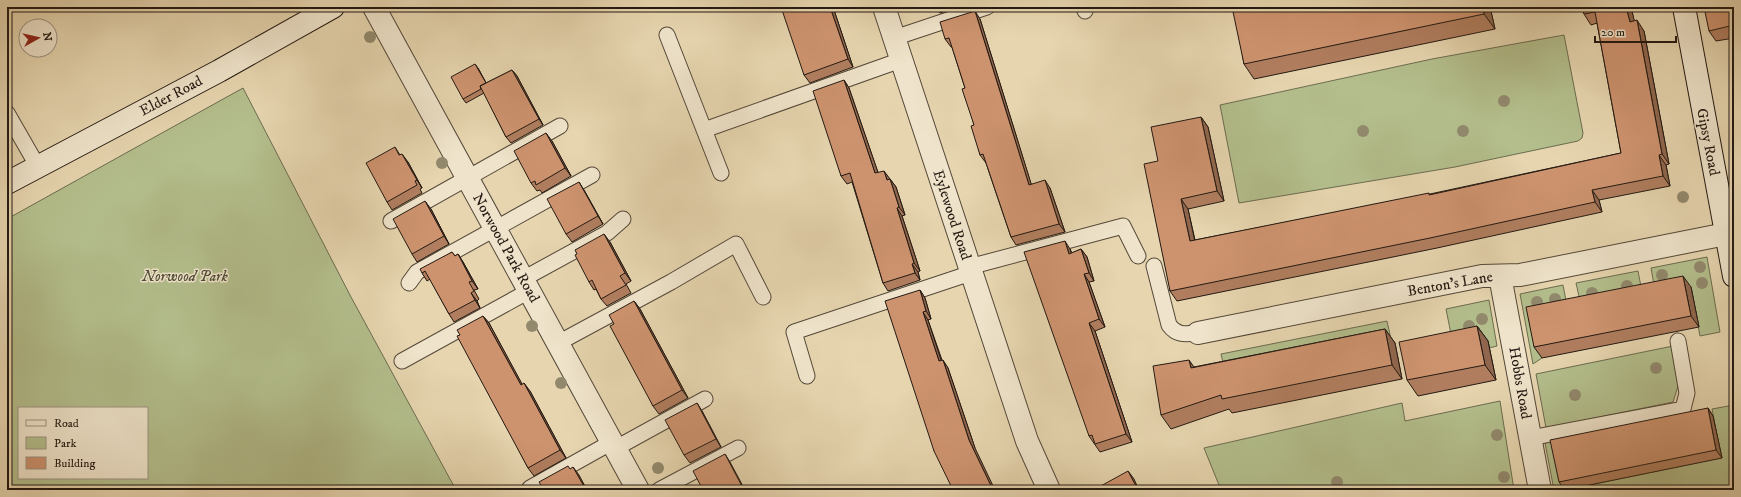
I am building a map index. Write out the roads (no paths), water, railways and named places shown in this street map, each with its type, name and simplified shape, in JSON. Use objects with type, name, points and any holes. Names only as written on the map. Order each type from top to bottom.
[{"type":"street","name":"Elder Road","points":[[7,183],[219,71],[333,7]]},
{"type":"street","name":"Norwood Park Road","points":[[374,7],[638,490]]},
{"type":"street","name":"Eylewood Road","points":[[884,7],[1027,441],[1048,490]]},
{"type":"street","name":"Gipsy Road","points":[[1684,7],[1734,276]]},
{"type":"street","name":"Benton's Lane","points":[[1198,333],[1482,276],[1520,275],[1726,234]]},
{"type":"street","name":"Hobbs Road","points":[[1500,276],[1540,490]]},
{"type":"lane","points":[[894,38],[988,7]]},
{"type":"lane","points":[[667,35],[721,173]]},
{"type":"lane","points":[[704,130],[901,60]]},
{"type":"lane","points":[[7,112],[38,167]]},
{"type":"lane","points":[[391,221],[560,126]]},
{"type":"lane","points":[[409,283],[417,272],[592,175]]},
{"type":"lane","points":[[402,361],[526,285],[607,233],[623,219]]},
{"type":"lane","points":[[807,376],[794,332],[970,270],[1122,226],[1138,256]]},
{"type":"lane","points":[[558,343],[671,282],[736,244],[763,297]]},
{"type":"lane","points":[[1154,266],[1169,325],[1174,332],[1182,334],[1198,333]]},
{"type":"lane","points":[[1530,438],[1683,409],[1687,393],[1678,341]]},
{"type":"lane","points":[[530,488],[705,399]]},
{"type":"lane","points":[[659,490],[738,448]]},
{"type":"park label","name":"Norwood Park","points":[[185,276]]}]
